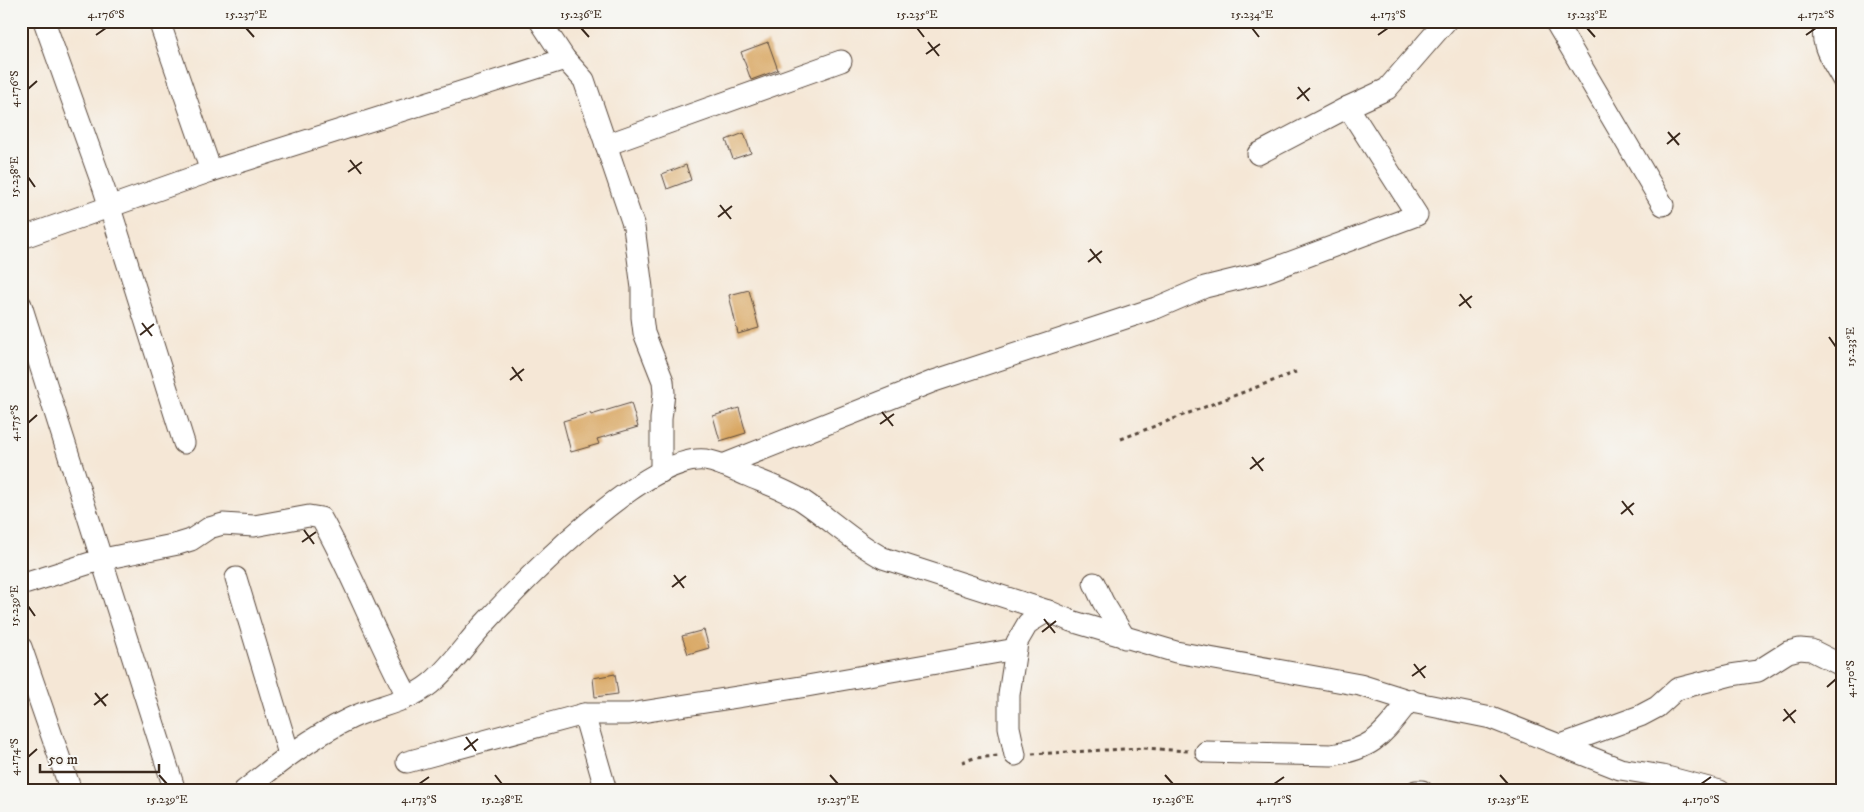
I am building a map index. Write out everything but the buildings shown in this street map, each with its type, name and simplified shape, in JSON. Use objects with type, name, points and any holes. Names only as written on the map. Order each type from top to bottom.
[{"type":"street","points":[[44,21],[110,207],[184,443]]},
{"type":"street","points":[[159,21],[211,171]]},
{"type":"street","points":[[540,21],[565,59],[584,80],[634,227],[642,288],[644,333],[663,381],[661,472]]},
{"type":"street","points":[[1258,154],[1387,89],[1446,21]]},
{"type":"street","points":[[1555,21],[1663,205]]},
{"type":"street","points":[[1826,21],[1822,32],[1823,42],[1843,80]]},
{"type":"street","points":[[21,238],[211,171],[565,59]]},
{"type":"street","points":[[606,145],[841,61]]},
{"type":"street","points":[[723,465],[934,381],[1156,308],[1205,286],[1262,273],[1417,215],[1348,107]]},
{"type":"street","points":[[21,304],[175,791]]},
{"type":"street","points":[[244,791],[289,754],[352,718],[408,697],[430,684],[486,622],[567,541],[604,510],[661,472],[692,461],[706,460],[781,489],[801,500],[869,550],[883,558],[1048,611],[1071,621],[1176,652],[1360,685],[1410,700],[1491,718],[1620,769],[1663,776],[1720,791]]},
{"type":"street","points":[[21,585],[102,559],[178,544],[191,540],[209,528],[223,524],[254,526],[309,516],[321,518],[408,697]]},
{"type":"street","points":[[236,578],[289,754]]},
{"type":"street","points":[[1094,582],[1103,602],[1125,638]]},
{"type":"street","points":[[1015,755],[1009,727],[1009,696],[1017,642],[1028,623],[1048,611]]},
{"type":"street","points":[[21,647],[71,791]]},
{"type":"street","points":[[407,762],[584,714],[629,714],[807,686],[1016,649]]},
{"type":"street","points":[[1562,745],[1640,716],[1657,707],[1677,689],[1731,675],[1758,671],[1788,652],[1800,649],[1811,650],[1843,666]]},
{"type":"street","points":[[1206,752],[1332,755],[1352,752],[1366,746],[1379,737],[1410,700]]},
{"type":"street","points":[[584,714],[606,791]]},
{"type":"street","points":[[1416,791],[1422,791]]},
{"type":"path","points":[[1121,439],[1296,372]]},
{"type":"path","points":[[962,762],[974,758],[1142,748],[1206,752]]}]
